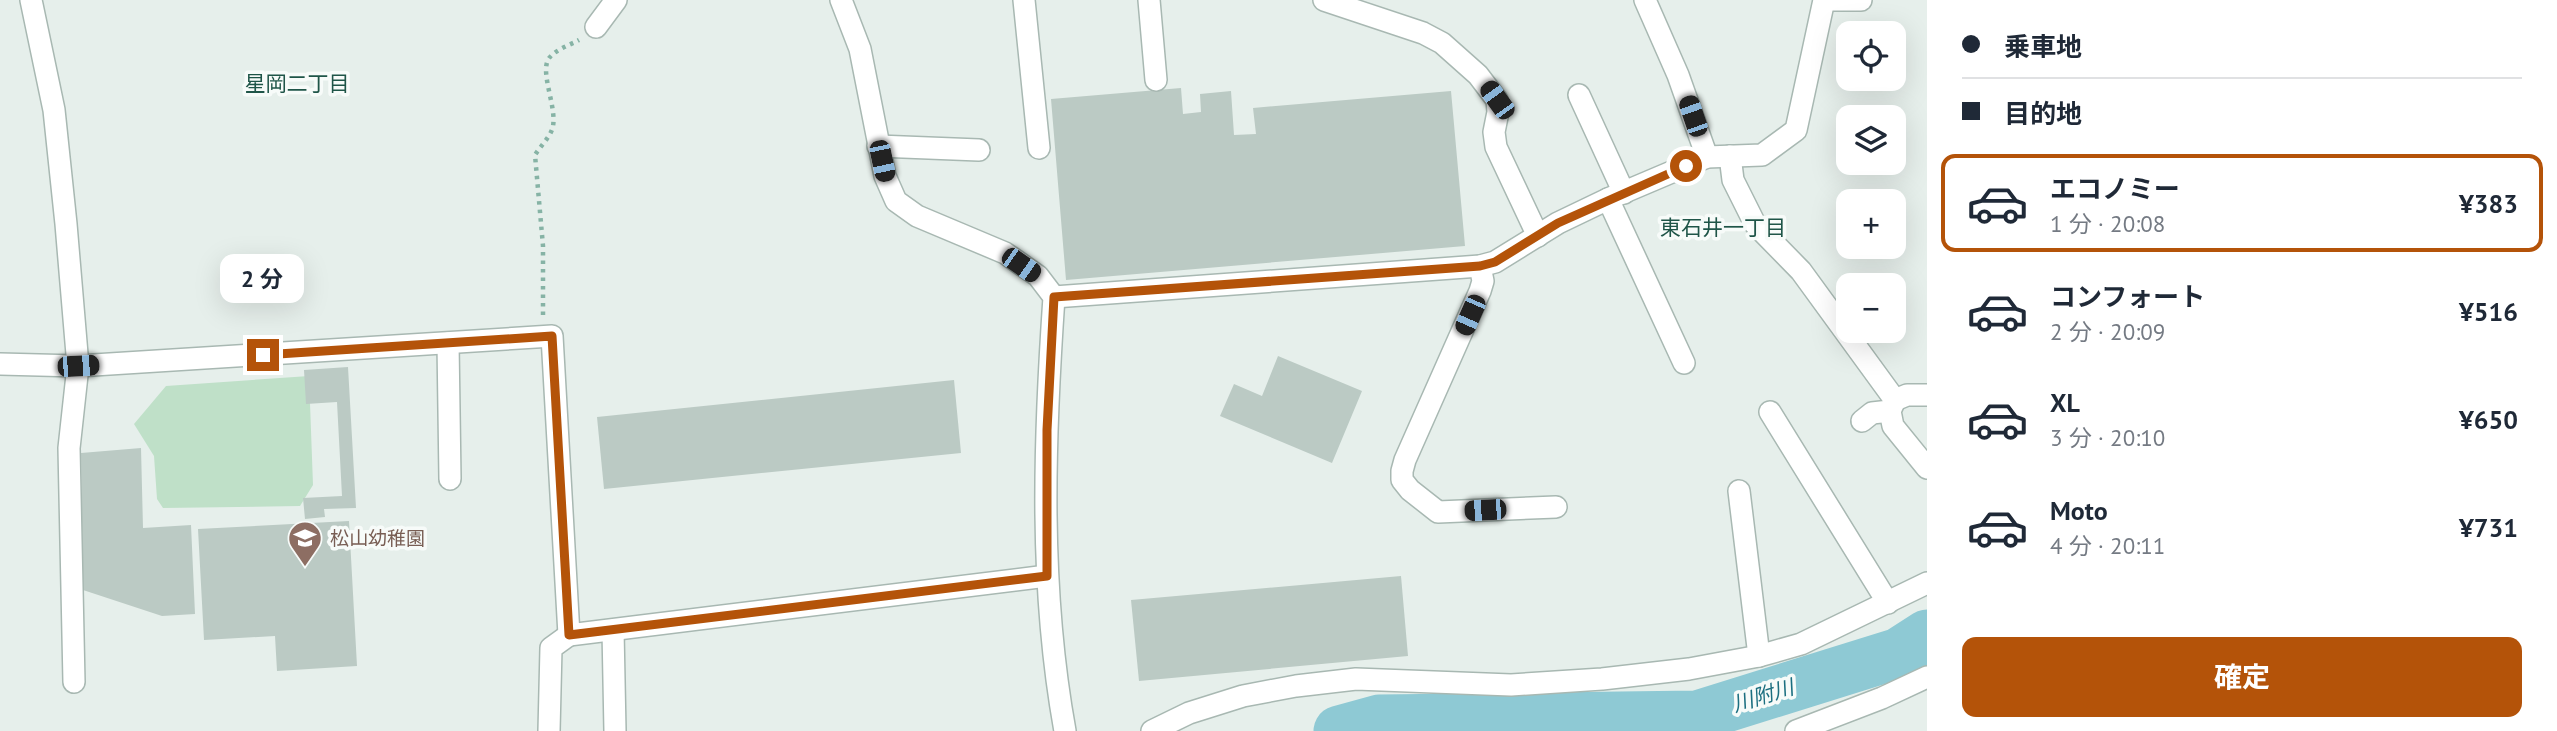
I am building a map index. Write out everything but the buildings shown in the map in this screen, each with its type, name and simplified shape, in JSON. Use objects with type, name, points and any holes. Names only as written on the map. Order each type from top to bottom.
[{"type":"street","points":[[31,0],[54,110],[78,366],[69,448],[74,682]]},
{"type":"street","points":[[596,27],[616,0]]},
{"type":"street","points":[[841,0],[860,49],[885,176],[897,201],[917,216],[1005,253],[1038,276],[1054,297],[1046,440],[1047,576],[1051,635],[1065,731]]},
{"type":"street","points":[[1024,0],[1039,148]]},
{"type":"street","points":[[1149,0],[1156,80]]},
{"type":"street","points":[[1325,0],[1423,33],[1442,43],[1478,75],[1497,100],[1498,112],[1494,132],[1496,148],[1538,236]]},
{"type":"street","points":[[1645,0],[1678,75],[1707,157]]},
{"type":"street","points":[[1054,297],[1480,266],[1495,262],[1558,223],[1707,157],[1762,155],[1796,130],[1826,0],[1861,0]]},
{"type":"street","points":[[1579,95],[1616,196],[1684,363]]},
{"type":"street","points":[[878,146],[979,150]]},
{"type":"street","points":[[1730,156],[1733,180],[1755,224],[1801,271],[1893,405],[1893,426],[1927,468]]},
{"type":"street","points":[[1480,266],[1483,281],[1480,291],[1405,460],[1402,480],[1410,490],[1438,512],[1556,507]]},
{"type":"street","points":[[0,363],[78,366],[552,336],[569,635]]},
{"type":"street","points":[[448,343],[450,478]]},
{"type":"street","points":[[1862,421],[1872,413],[1907,396],[1927,395]]},
{"type":"street","points":[[1770,412],[1888,603]]},
{"type":"street","points":[[1739,491],[1759,656]]},
{"type":"street","points":[[549,731],[551,648],[569,635],[1047,576]]},
{"type":"street","points":[[1152,731],[1189,713],[1243,696],[1296,686],[1356,679],[1511,685],[1602,679],[1689,669],[1759,656],[1801,644],[1927,583]]},
{"type":"street","points":[[613,630],[615,731]]},
{"type":"street","points":[[1796,731],[1882,698],[1927,677]]},
{"type":"path","points":[[543,337],[543,246],[536,155],[551,132],[553,121],[546,64],[551,55],[596,27]]},
{"type":"green space","points":[[309,376],[313,485],[300,506],[163,508],[157,499],[154,456],[134,424],[166,386]]},
{"type":"waterway","name":"川附川","points":[[1339,731],[1379,720],[1697,716],[1899,653],[1927,635]]},
{"type":"place","name":"松山幼稚園","points":[[305,568]]},
{"type":"district","name":"星岡二丁目","points":[[297,84]]},
{"type":"district","name":"東石井一丁目","points":[[1723,228]]},
{"type":"route","points":[[263,355],[552,336],[569,635],[1047,576],[1047,430],[1054,297],[1480,266],[1495,262],[1558,223],[1686,166]]}]
